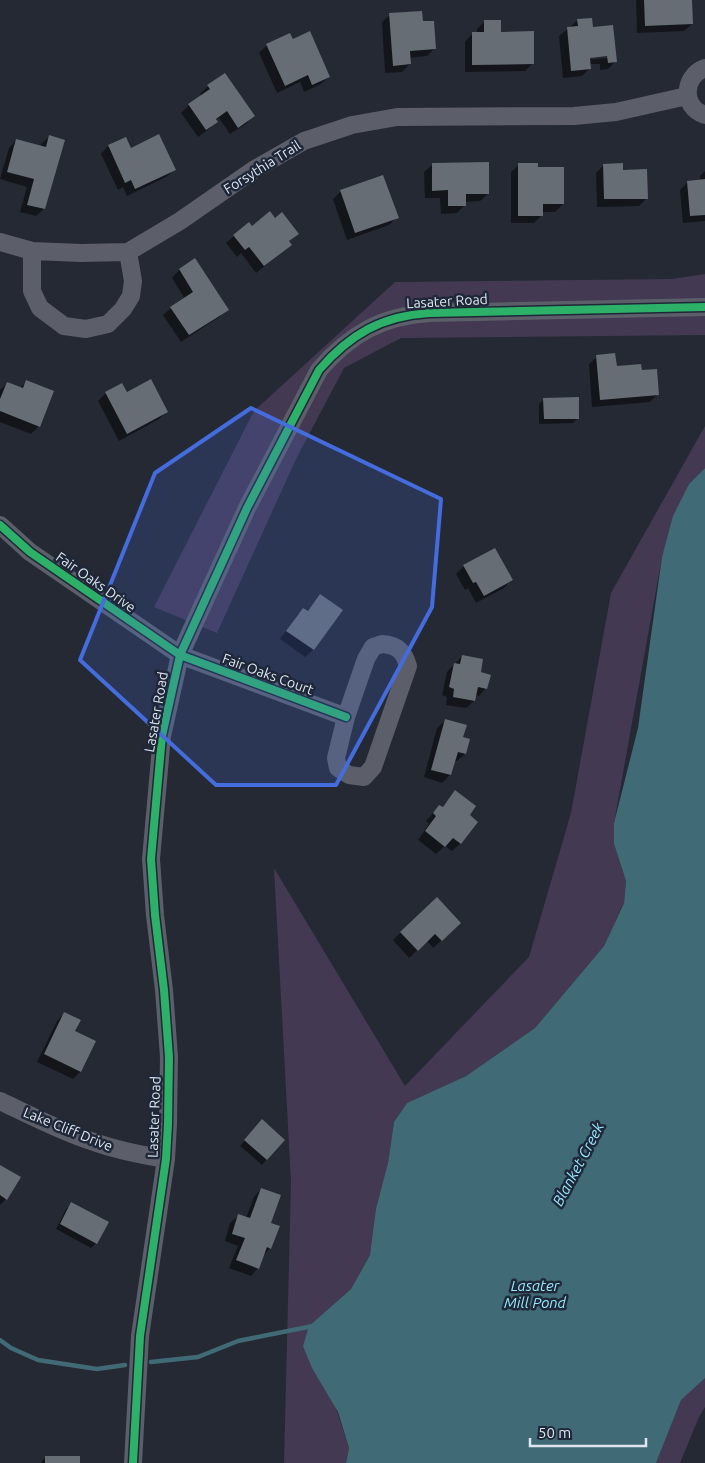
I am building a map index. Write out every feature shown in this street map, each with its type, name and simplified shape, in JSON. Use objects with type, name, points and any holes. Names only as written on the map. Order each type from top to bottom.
[{"type":"street","points":[[705,68],[695,73],[687,88],[687,96],[690,103],[694,109],[705,115]]},
{"type":"street","name":"Forsythia Trail","points":[[0,242],[32,251],[128,252],[180,221],[255,169],[304,141],[352,125],[397,117],[574,116],[616,112],[687,96]]},
{"type":"street","points":[[32,251],[32,290],[40,308],[64,326],[86,329],[108,324],[123,309],[131,296],[133,281],[128,252]]},
{"type":"street","name":"Lasater Road","points":[[133,1463],[140,1336],[166,1159],[168,1124],[169,1057],[151,859],[162,736],[180,655],[247,508],[319,370],[333,354],[356,335],[373,325],[394,318],[421,313],[705,307]]},
{"type":"street","name":"Fair Oaks Drive","points":[[0,526],[30,552],[180,655]]},
{"type":"street","points":[[382,644],[391,644],[400,650],[406,658],[408,666],[373,767],[364,777],[349,775],[338,768],[336,758],[346,717],[366,659],[373,648],[382,644]]},
{"type":"street","name":"Fair Oaks Court","points":[[180,655],[346,717]]},
{"type":"street","name":"Lake Cliff Drive","points":[[0,1101],[91,1141],[132,1153],[166,1159]]},
{"type":"highlighted area","points":[[251,408],[441,499],[432,607],[336,785],[216,785],[80,660],[155,473]]},
{"type":"shaded area","points":[[705,274],[705,335],[401,338],[344,368],[296,459],[217,633],[154,607],[254,411],[395,282],[672,279]]},
{"type":"shaded area","points":[[705,426],[705,468],[689,484],[662,557],[614,823],[614,844],[626,881],[624,902],[604,946],[535,1028],[466,1076],[407,1103],[394,1122],[370,1255],[351,1289],[309,1326],[349,1448],[346,1463],[284,1463],[291,1182],[274,868],[405,1086],[529,957],[571,813],[611,593]]},
{"type":"shaded area","points":[[705,1370],[705,1407],[680,1463],[656,1463],[681,1399]]},
{"type":"water","name":"Lasater Mill Pond","points":[[705,468],[705,1378],[681,1400],[656,1463],[346,1463],[349,1448],[338,1412],[312,1368],[303,1346],[309,1326],[351,1289],[370,1255],[376,1209],[388,1163],[394,1122],[407,1103],[466,1076],[535,1028],[604,946],[624,903],[626,881],[614,844],[614,823],[638,728],[662,557],[673,516],[689,484]]},
{"type":"building","points":[[644,0],[692,0],[693,24],[645,26]]},
{"type":"building","points":[[422,11],[423,21],[434,21],[436,49],[410,51],[411,64],[393,66],[389,13]]},
{"type":"building","points":[[592,18],[593,27],[613,25],[617,62],[608,63],[607,56],[590,58],[591,69],[571,71],[567,27],[578,26],[577,19]]},
{"type":"building","points":[[484,20],[501,20],[501,32],[534,31],[534,64],[472,65],[472,32],[484,32]]},
{"type":"building","points":[[310,31],[330,77],[312,85],[308,75],[285,86],[266,44],[290,33],[293,39]]},
{"type":"building","points":[[225,73],[255,116],[238,128],[227,111],[216,119],[218,122],[206,130],[188,104],[210,89],[207,85]]},
{"type":"building","points":[[159,134],[176,170],[135,189],[131,180],[125,183],[108,145],[126,137],[131,148]]},
{"type":"building","points":[[49,135],[65,140],[45,209],[27,205],[34,179],[7,172],[16,139],[46,147]]},
{"type":"building","points":[[489,162],[489,194],[466,194],[466,206],[448,206],[448,190],[432,191],[432,163]]},
{"type":"building","points":[[518,163],[538,163],[538,167],[564,167],[564,204],[543,204],[543,216],[518,216]]},
{"type":"building","points":[[623,163],[623,170],[647,169],[648,199],[604,199],[603,164]]},
{"type":"building","points":[[383,175],[399,218],[355,233],[340,190]]},
{"type":"building","points":[[705,179],[705,215],[690,216],[687,181]]},
{"type":"building","points":[[270,211],[275,218],[282,212],[299,234],[289,241],[292,245],[264,266],[249,247],[245,250],[233,235],[249,222],[252,226]]},
{"type":"building","points":[[195,258],[229,310],[189,335],[170,307],[193,292],[179,269]]},
{"type":"building","points":[[615,353],[617,366],[641,364],[642,370],[657,369],[659,395],[600,400],[596,355]]},
{"type":"building","points":[[151,379],[168,412],[127,434],[105,392],[122,383],[127,392]]},
{"type":"building","points":[[26,380],[54,391],[40,427],[0,411],[0,399],[7,382],[23,388]]},
{"type":"building","points":[[579,397],[579,419],[544,419],[543,398]]},
{"type":"building","points":[[495,548],[513,580],[484,596],[476,582],[473,583],[463,565]]},
{"type":"building","points":[[320,594],[343,610],[314,650],[286,631],[303,608],[308,611]]},
{"type":"building","points":[[462,655],[483,659],[481,672],[491,675],[487,689],[478,687],[475,701],[453,697],[454,689],[449,687],[454,663],[460,664]]},
{"type":"building","points":[[445,719],[467,725],[463,737],[470,739],[466,754],[458,752],[451,775],[431,770]]},
{"type":"building","points":[[455,790],[476,806],[470,815],[478,822],[461,844],[453,838],[445,847],[425,831],[436,816],[433,813],[439,805],[443,807]]},
{"type":"building","points":[[437,897],[461,923],[442,941],[435,934],[418,951],[400,932]]},
{"type":"building","points":[[64,1012],[81,1020],[75,1031],[96,1041],[81,1072],[44,1054]]},
{"type":"building","points":[[262,1119],[285,1140],[267,1160],[244,1140]]},
{"type":"building","points":[[0,1165],[21,1177],[7,1200],[0,1195]]},
{"type":"building","points":[[261,1188],[281,1195],[271,1223],[280,1226],[271,1249],[267,1247],[259,1269],[236,1260],[245,1238],[232,1234],[238,1214],[250,1218]]},
{"type":"building","points":[[71,1202],[109,1222],[97,1244],[60,1224]]},
{"type":"building","points":[[45,1456],[80,1456],[80,1463],[45,1463]]},
{"type":"waterway","points":[[151,1362],[198,1357],[238,1341],[313,1326]]},
{"type":"waterway","points":[[0,1340],[11,1348],[38,1360],[97,1369],[125,1365]]},
{"type":"cycle path","points":[[133,1463],[140,1336],[166,1159],[168,1124],[169,1057],[151,859],[162,736],[180,655],[247,508],[319,370],[343,346],[368,329],[396,318],[429,313],[705,307]]},
{"type":"cycle path","points":[[0,525],[30,552],[180,655],[346,717]]},
{"type":"water label","name":"Blanket Creek","points":[[578,1164]]}]
